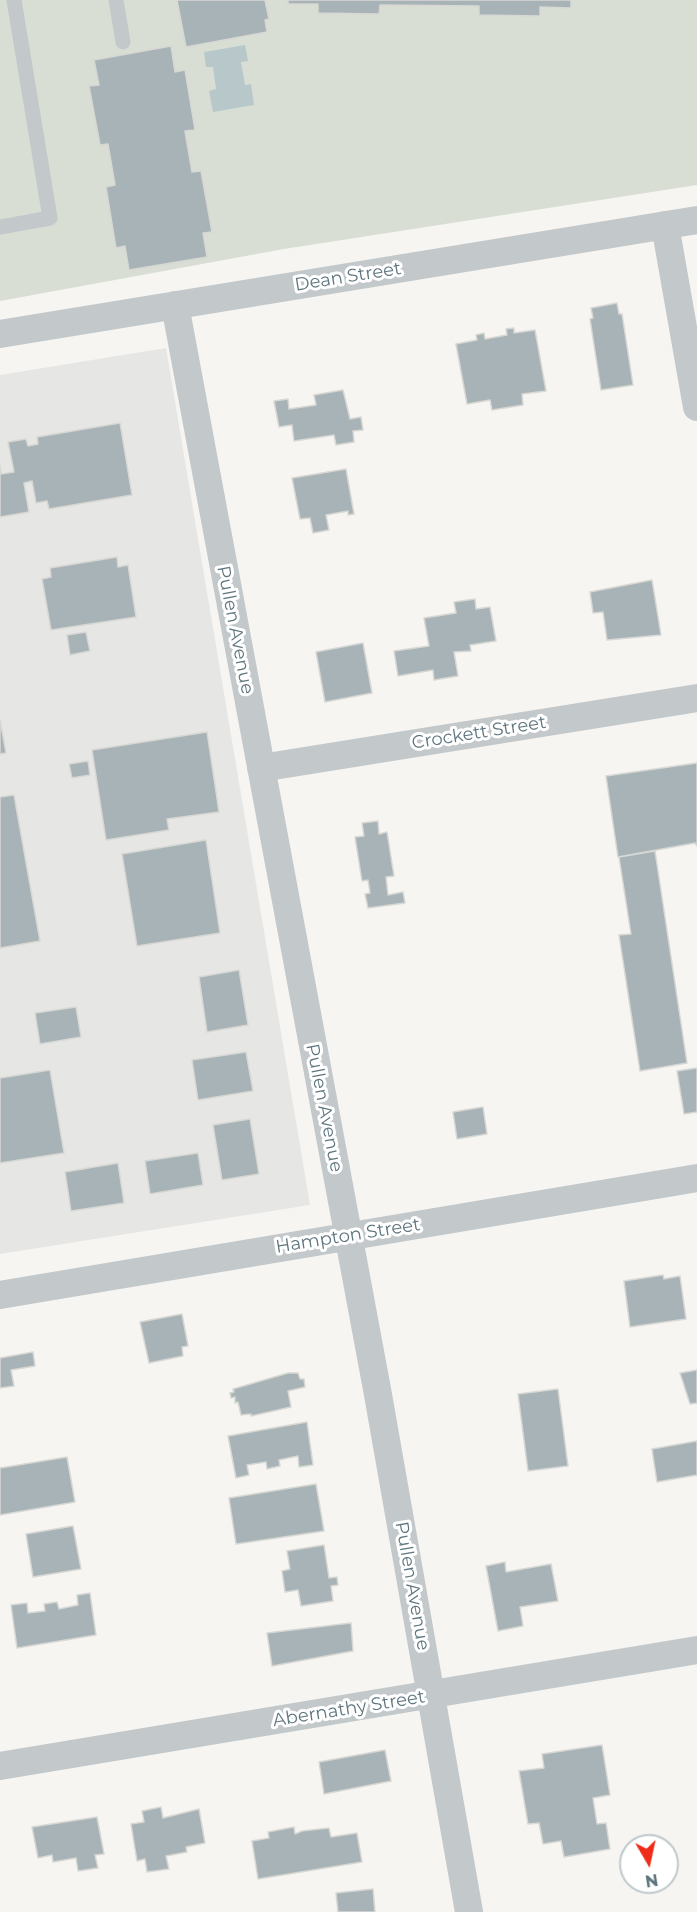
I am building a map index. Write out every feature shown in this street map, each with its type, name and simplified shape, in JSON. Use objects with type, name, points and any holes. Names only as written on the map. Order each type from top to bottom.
[{"type":"street","name":"Dean Street","points":[[0,334],[697,220]]},
{"type":"street","points":[[665,225],[697,407]]},
{"type":"street","name":"Pullen Avenue","points":[[175,305],[348,1236],[469,1912]]},
{"type":"street","name":"Crockett Street","points":[[261,768],[697,698]]},
{"type":"street","name":"Hampton Street","points":[[0,1294],[697,1178]]},
{"type":"street","name":"Abernathy Street","points":[[0,1766],[697,1650]]},
{"type":"lane","points":[[0,226],[50,218],[14,0]]},
{"type":"lane","points":[[116,0],[123,42]]},
{"type":"shaded area","points":[[0,0],[697,0],[697,185],[284,249],[0,301]]},
{"type":"shaded area","points":[[245,45],[248,61],[241,62],[245,85],[251,84],[254,105],[213,112],[209,91],[216,89],[213,67],[206,67],[204,52]]},
{"type":"shaded area","points":[[166,348],[310,1205],[0,1254],[0,375]]},
{"type":"building","points":[[177,0],[265,0],[269,19],[265,20],[267,32],[186,47]]},
{"type":"building","points":[[288,0],[571,0],[571,8],[540,7],[540,16],[479,15],[479,6],[380,5],[379,14],[318,13],[318,4],[288,4]]},
{"type":"building","points":[[171,46],[175,72],[185,70],[195,130],[185,131],[192,172],[201,171],[212,232],[203,233],[207,257],[129,270],[125,246],[116,248],[106,187],[115,185],[108,144],[100,145],[89,86],[99,85],[94,60]]},
{"type":"building","points":[[617,303],[619,314],[622,314],[633,385],[601,390],[590,319],[593,318],[591,308]]},
{"type":"building","points":[[514,328],[514,333],[535,330],[546,391],[522,394],[523,405],[492,410],[490,400],[467,404],[456,344],[477,340],[476,335],[484,333],[485,339],[507,335],[506,329]]},
{"type":"building","points":[[343,390],[350,419],[361,417],[363,430],[353,431],[354,442],[336,445],[334,435],[294,441],[292,425],[279,427],[274,401],[288,399],[289,409],[316,405],[314,395]]},
{"type":"building","points":[[120,423],[132,495],[49,509],[47,501],[36,503],[32,481],[24,483],[29,512],[0,517],[0,466],[1,474],[14,472],[8,442],[26,439],[28,446],[38,444],[37,437]]},
{"type":"building","points":[[346,469],[354,514],[348,515],[348,511],[326,515],[329,530],[313,533],[310,518],[300,519],[292,478]]},
{"type":"building","points":[[117,557],[118,567],[128,565],[136,617],[51,630],[42,579],[51,577],[50,568]]},
{"type":"building","points":[[652,580],[661,635],[607,640],[603,612],[593,613],[590,592]]},
{"type":"building","points":[[475,599],[476,609],[490,607],[496,641],[470,645],[471,651],[454,652],[458,676],[434,680],[433,670],[398,676],[394,651],[429,646],[424,618],[456,613],[454,602]]},
{"type":"building","points":[[86,632],[90,651],[70,655],[67,635]]},
{"type":"building","points":[[363,643],[372,693],[325,702],[316,652]]},
{"type":"building","points":[[0,720],[6,753],[0,754]]},
{"type":"building","points":[[207,732],[219,812],[167,819],[169,830],[106,840],[92,750]]},
{"type":"building","points":[[88,761],[90,775],[72,778],[69,764]]},
{"type":"building","points":[[697,763],[697,846],[695,843],[618,857],[606,776]]},
{"type":"building","points":[[14,795],[40,941],[0,948],[0,797]]},
{"type":"building","points":[[378,821],[379,834],[387,832],[394,876],[386,877],[388,895],[403,892],[405,903],[368,908],[365,894],[370,893],[368,880],[362,881],[355,837],[364,836],[362,823]]},
{"type":"building","points":[[206,840],[220,933],[137,946],[122,854]]},
{"type":"building","points":[[655,851],[687,1063],[640,1071],[619,935],[631,934],[619,857]]},
{"type":"building","points":[[239,970],[248,1025],[207,1032],[199,977]]},
{"type":"building","points":[[76,1007],[81,1037],[40,1044],[35,1013]]},
{"type":"building","points":[[246,1052],[253,1091],[198,1100],[192,1060]]},
{"type":"building","points":[[697,1068],[697,1112],[684,1114],[677,1071]]},
{"type":"building","points":[[50,1070],[64,1153],[0,1163],[0,1078]]},
{"type":"building","points":[[483,1107],[487,1134],[457,1139],[453,1112]]},
{"type":"building","points":[[250,1119],[259,1174],[222,1180],[213,1125]]},
{"type":"building","points":[[198,1153],[203,1185],[150,1194],[145,1161]]},
{"type":"building","points":[[118,1163],[124,1203],[71,1211],[65,1172]]},
{"type":"building","points":[[663,1275],[664,1279],[680,1276],[686,1319],[630,1327],[624,1281]]},
{"type":"building","points":[[182,1314],[188,1346],[182,1347],[183,1356],[149,1363],[140,1322]]},
{"type":"building","points":[[33,1352],[35,1366],[11,1370],[14,1386],[0,1388],[0,1358]]},
{"type":"building","points":[[697,1370],[697,1403],[690,1404],[680,1373]]},
{"type":"building","points":[[288,1373],[298,1373],[300,1379],[304,1379],[305,1387],[288,1391],[291,1407],[251,1416],[251,1414],[241,1415],[238,1402],[235,1403],[235,1397],[231,1398],[230,1393],[234,1392],[233,1389]]},
{"type":"building","points":[[558,1389],[568,1466],[528,1471],[518,1394]]},
{"type":"building","points":[[307,1422],[313,1465],[299,1467],[298,1456],[279,1460],[280,1466],[267,1469],[266,1462],[247,1465],[249,1475],[236,1478],[228,1436]]},
{"type":"building","points":[[697,1441],[697,1475],[657,1482],[652,1449]]},
{"type":"building","points":[[67,1457],[75,1502],[0,1515],[0,1468]]},
{"type":"building","points":[[316,1484],[324,1531],[236,1544],[229,1498]]},
{"type":"building","points":[[73,1526],[81,1569],[33,1577],[26,1534]]},
{"type":"building","points":[[324,1545],[329,1578],[337,1577],[338,1585],[331,1586],[333,1601],[301,1606],[298,1590],[285,1592],[282,1571],[290,1569],[287,1551]]},
{"type":"building","points":[[505,1562],[506,1572],[551,1564],[558,1601],[520,1607],[523,1626],[498,1631],[486,1566]]},
{"type":"building","points":[[90,1593],[96,1635],[17,1648],[11,1605],[27,1603],[28,1613],[45,1611],[44,1604],[57,1602],[59,1609],[78,1605],[77,1595]]},
{"type":"building","points":[[351,1623],[353,1651],[272,1666],[267,1633]]},
{"type":"building","points":[[602,1745],[610,1795],[593,1798],[597,1824],[606,1823],[610,1849],[564,1857],[561,1841],[543,1844],[539,1823],[528,1824],[519,1771],[544,1768],[542,1754]]},
{"type":"building","points":[[385,1750],[391,1781],[324,1794],[319,1762]]},
{"type":"building","points":[[161,1807],[163,1818],[199,1809],[205,1843],[186,1847],[187,1852],[166,1856],[169,1869],[147,1872],[145,1859],[137,1861],[131,1824],[144,1822],[142,1811]]},
{"type":"building","points":[[97,1817],[104,1854],[95,1855],[98,1868],[78,1871],[76,1858],[53,1862],[52,1855],[38,1858],[32,1827]]},
{"type":"building","points":[[294,1827],[295,1834],[329,1828],[331,1837],[357,1833],[362,1862],[258,1879],[252,1841],[269,1838],[268,1832]]},
{"type":"building","points":[[373,1889],[375,1912],[338,1912],[336,1893]]}]
